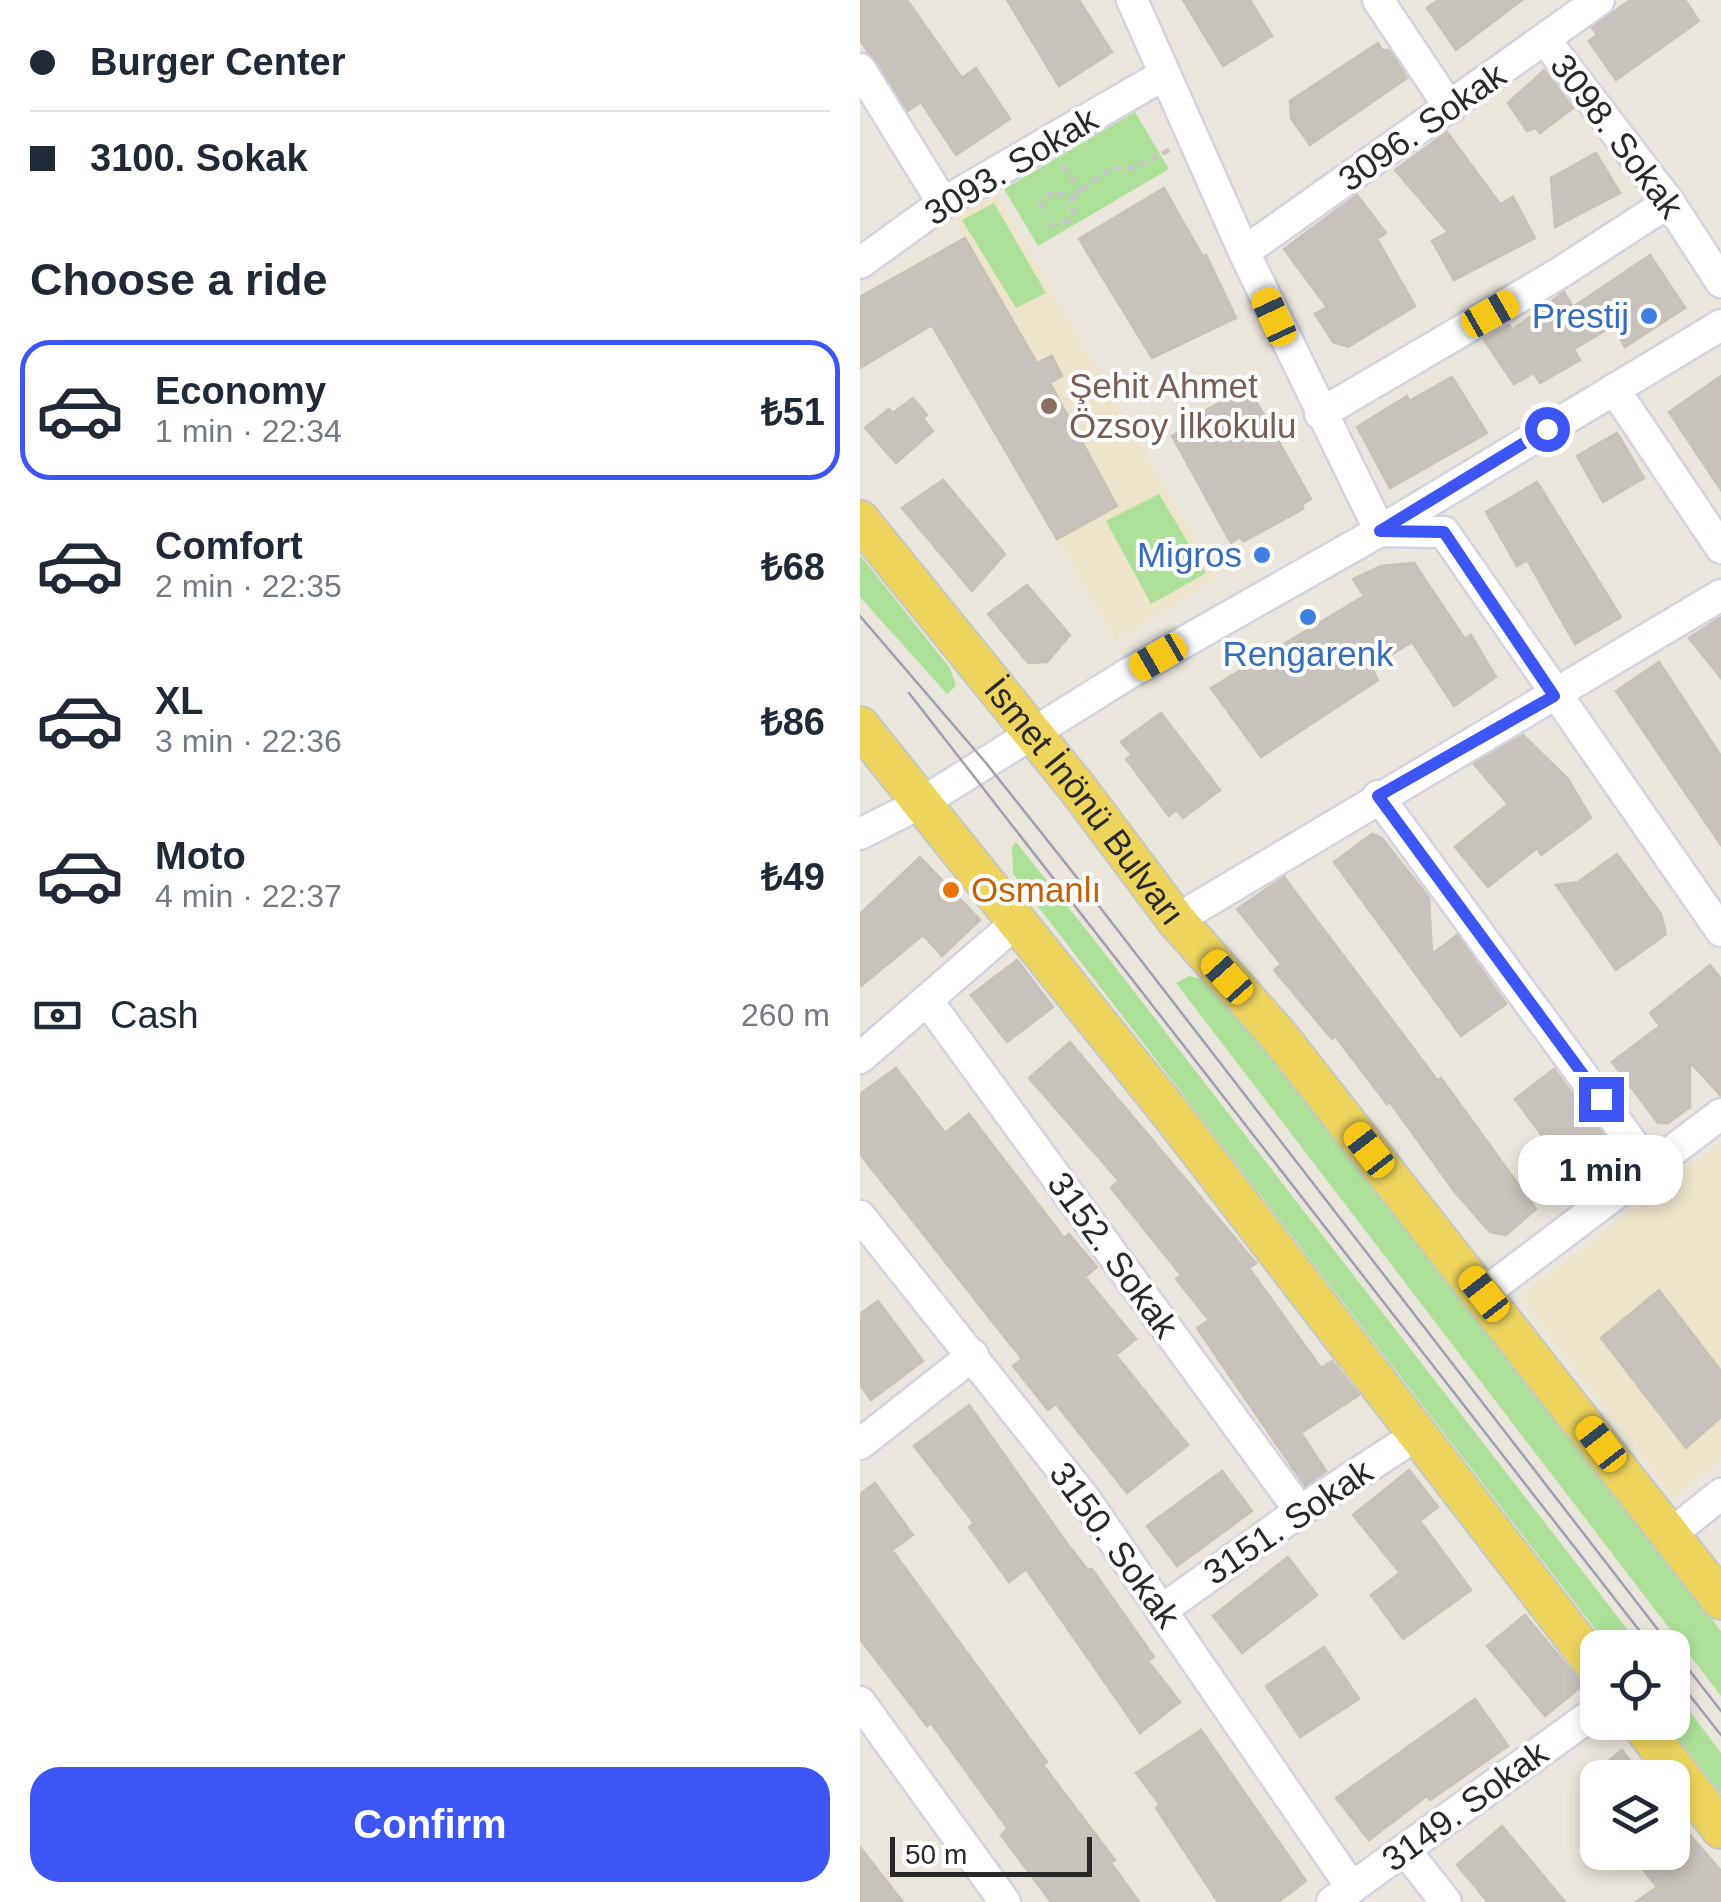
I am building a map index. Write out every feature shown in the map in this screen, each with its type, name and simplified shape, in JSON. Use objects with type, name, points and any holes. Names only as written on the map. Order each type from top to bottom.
[{"type":"main road","name":"İsmet İnönü Bulvarı","points":[[860,520],[1032,732],[1176,920],[1278,1035],[1721,1600]]},
{"type":"main road","points":[[860,726],[1175,1119],[1580,1646]]},
{"type":"main road","points":[[1653,1740],[1721,1828]]},
{"type":"street","points":[[1132,0],[1244,252],[1380,531]]},
{"type":"street","points":[[1378,0],[1450,108]]},
{"type":"street","name":"3096. Sokak","points":[[1244,252],[1599,0]]},
{"type":"street","name":"3098. Sokak","points":[[1546,41],[1669,202],[1721,282]]},
{"type":"street","points":[[860,69],[943,203]]},
{"type":"street","name":"3093. Sokak","points":[[864,252],[1165,74]]},
{"type":"street","points":[[1320,414],[1558,274],[1669,202]]},
{"type":"street","points":[[860,834],[923,802],[1032,732],[1380,531],[1721,325]]},
{"type":"street","points":[[1614,389],[1721,548]]},
{"type":"street","points":[[1380,531],[1444,532],[1554,696],[1721,931]]},
{"type":"street","points":[[1176,920],[1378,796],[1721,595]]},
{"type":"street","points":[[1378,796],[1649,1166]]},
{"type":"street","points":[[860,1058],[1017,922]]},
{"type":"street","name":"3152. Sokak","points":[[927,1000],[1300,1511]]},
{"type":"street","points":[[1484,1294],[1721,1114]]},
{"type":"street","name":"3150. Sokak","points":[[860,1216],[1085,1500],[1162,1610],[1342,1895]]},
{"type":"street","points":[[860,1444],[973,1355]]},
{"type":"street","name":"3151. Sokak","points":[[1162,1610],[1300,1511],[1415,1436]]},
{"type":"street","points":[[1671,1534],[1721,1494]]},
{"type":"street","points":[[860,1702],[1004,1902]]},
{"type":"street","name":"3149. Sokak","points":[[1342,1895],[1580,1723]]},
{"type":"street","points":[[1406,1850],[1446,1902]]},
{"type":"path","points":[[1072,198],[1110,168],[1134,168],[1194,138]]},
{"type":"path","points":[[1039,208],[1052,191],[1072,198]]},
{"type":"path","points":[[1046,221],[1053,225],[1068,221],[1073,214],[1072,198]]},
{"type":"shaded area","name":"Şehit Ahmet Özsoy İlkokulu","points":[[996,193],[1217,578],[1116,641],[901,272],[964,239],[954,216]]},
{"type":"shaded area","points":[[1721,1142],[1721,1460],[1673,1498],[1520,1296]]},
{"type":"green space","points":[[1135,112],[1169,169],[1038,246],[1004,189]]},
{"type":"green space","points":[[994,203],[1046,293],[1016,308],[962,220]]},
{"type":"green space","points":[[1159,494],[1206,573],[1151,604],[1106,521]]},
{"type":"green space","points":[[860,555],[950,668],[956,686],[947,694],[860,597]]},
{"type":"green space","points":[[1016,842],[1092,937],[1628,1630],[1596,1630],[1013,874],[1012,847]]},
{"type":"green space","points":[[1189,976],[1214,982],[1721,1631],[1721,1696],[1690,1655],[1690,1630],[1671,1630],[1176,983]]},
{"type":"green space","points":[[1690,1712],[1721,1753],[1721,1794],[1679,1740],[1690,1740]]},
{"type":"building","points":[[860,0],[907,0],[962,78],[976,68],[1010,119],[956,155],[921,102],[908,111],[860,40]]},
{"type":"building","points":[[1007,0],[1079,0],[1112,52],[1059,86]]},
{"type":"building","points":[[1183,0],[1250,0],[1272,36],[1223,66]]},
{"type":"building","points":[[1438,0],[1522,0],[1456,50],[1427,8]]},
{"type":"building","points":[[1630,0],[1685,0],[1699,21],[1616,80],[1589,41],[1597,35],[1592,28]]},
{"type":"building","points":[[1378,43],[1382,50],[1389,50],[1407,78],[1310,145],[1291,118],[1290,101]]},
{"type":"building","points":[[1544,70],[1573,108],[1540,133],[1536,128],[1527,131],[1508,103]]},
{"type":"building","points":[[1447,132],[1500,204],[1513,197],[1535,238],[1454,280],[1432,241],[1448,232],[1395,170]]},
{"type":"building","points":[[1596,153],[1620,193],[1555,227],[1551,178]]},
{"type":"building","points":[[1164,188],[1203,257],[1206,255],[1236,318],[1152,358],[1079,239]]},
{"type":"building","points":[[1357,195],[1386,233],[1377,239],[1415,306],[1348,347],[1333,342],[1315,314],[1327,307],[1284,249]]},
{"type":"building","points":[[965,238],[1037,363],[1052,356],[1062,376],[1050,383],[1117,506],[1057,539],[932,325],[860,368],[860,297]]},
{"type":"building","points":[[1650,255],[1685,308],[1625,347],[1613,326],[1574,349],[1580,360],[1540,383],[1534,373],[1514,384],[1484,340],[1509,325],[1512,330],[1564,292],[1573,307]]},
{"type":"building","points":[[1721,376],[1721,490],[1669,412]]},
{"type":"building","points":[[1452,377],[1487,433],[1390,488],[1357,427],[1407,396],[1409,401]]},
{"type":"building","points":[[1251,392],[1311,499],[1303,504],[1303,509],[1244,541],[1239,537],[1231,543],[1172,436],[1183,429],[1180,424],[1236,394]]},
{"type":"building","points":[[913,398],[927,415],[923,418],[933,431],[896,463],[865,428],[889,409],[893,413]]},
{"type":"building","points":[[1617,433],[1644,478],[1603,502],[1577,456]]},
{"type":"building","points":[[943,480],[1005,554],[972,591],[902,508]]},
{"type":"building","points":[[1537,482],[1621,617],[1575,644],[1527,560],[1517,566],[1486,512]]},
{"type":"building","points":[[1414,563],[1465,639],[1471,635],[1496,677],[1454,706],[1412,642],[1371,667],[1378,680],[1261,757],[1211,688],[1364,596],[1353,579],[1381,566]]},
{"type":"building","points":[[1027,585],[1070,635],[1047,662],[1028,663],[988,614]]},
{"type":"building","points":[[1721,617],[1721,678],[1689,638]]},
{"type":"building","points":[[1659,662],[1721,756],[1721,845],[1616,691]]},
{"type":"building","points":[[1161,713],[1220,790],[1183,818],[1176,810],[1169,816],[1126,759],[1132,755],[1121,742]]},
{"type":"building","points":[[1523,735],[1568,779],[1591,818],[1541,855],[1537,848],[1488,887],[1455,847],[1508,804],[1474,764]]},
{"type":"building","points":[[1372,834],[1382,838],[1429,898],[1432,954],[1457,935],[1506,1004],[1461,1036],[1334,862]]},
{"type":"building","points":[[1617,854],[1661,914],[1666,934],[1616,970],[1556,885],[1578,882]]},
{"type":"building","points":[[920,857],[980,920],[942,956],[923,935],[860,987],[860,914]]},
{"type":"building","points":[[1284,877],[1438,1081],[1441,1078],[1536,1209],[1506,1235],[1490,1232],[1454,1191],[1390,1102],[1387,1104],[1335,1036],[1332,1039],[1274,970],[1281,964],[1237,909]]},
{"type":"building","points":[[1017,960],[1053,1007],[1007,1042],[971,995]]},
{"type":"building","points":[[1710,965],[1721,979],[1721,1096],[1690,1062],[1690,1107],[1668,1123],[1658,1123],[1612,1062],[1660,1026],[1650,1013]]},
{"type":"building","points":[[1070,1042],[1256,1263],[1249,1268],[1321,1368],[1332,1361],[1359,1395],[1301,1433],[1326,1471],[1305,1486],[1197,1328],[1209,1320],[1176,1279],[1181,1275],[1111,1188],[1119,1181],[1029,1078]]},
{"type":"building","points":[[896,1068],[945,1133],[969,1114],[1064,1238],[1069,1234],[1097,1267],[1085,1277],[1136,1339],[1116,1355],[1188,1445],[1127,1493],[1056,1404],[1048,1410],[1013,1366],[1022,1359],[860,1154],[860,1094]]},
{"type":"building","points":[[1554,1069],[1613,1148],[1574,1179],[1515,1099]]},
{"type":"building","points":[[1659,1290],[1721,1371],[1721,1417],[1686,1448],[1601,1338]]},
{"type":"building","points":[[878,1301],[923,1361],[871,1400],[860,1385],[860,1314]]},
{"type":"building","points":[[969,1405],[1066,1542],[1087,1569],[1092,1569],[1154,1657],[1148,1661],[1180,1702],[1140,1733],[1026,1569],[1009,1582],[969,1527],[974,1523],[914,1446]]},
{"type":"building","points":[[1409,1470],[1438,1507],[1420,1521],[1471,1590],[1403,1639],[1371,1595],[1400,1573],[1353,1515]]},
{"type":"building","points":[[1222,1471],[1252,1511],[1177,1566],[1147,1526]]},
{"type":"building","points":[[875,1483],[913,1535],[892,1550],[1047,1762],[1043,1765],[1115,1860],[1111,1863],[1139,1902],[1051,1902],[1001,1835],[1008,1829],[931,1723],[927,1726],[860,1639],[860,1494]]},
{"type":"building","points":[[1288,1557],[1317,1595],[1242,1653],[1213,1616]]},
{"type":"building","points":[[1525,1615],[1580,1681],[1580,1687],[1545,1716],[1487,1646]]},
{"type":"building","points":[[1324,1647],[1359,1699],[1300,1737],[1266,1686]]},
{"type":"building","points":[[1475,1699],[1508,1746],[1430,1800],[1427,1796],[1369,1840],[1336,1798]]},
{"type":"building","points":[[1201,1730],[1306,1881],[1278,1902],[1218,1902],[1156,1808],[1160,1805],[1136,1773]]},
{"type":"building","points":[[1622,1750],[1630,1760],[1610,1760]]},
{"type":"building","points":[[1502,1826],[1565,1902],[1488,1902],[1457,1865]]},
{"type":"building","points":[[1690,1835],[1721,1871],[1721,1902],[1636,1902],[1657,1887],[1643,1870],[1690,1870]]},
{"type":"building","points":[[860,1847],[903,1902],[860,1902]]},
{"type":"tram line","points":[[860,616],[986,763],[1082,884],[1658,1630]]},
{"type":"tram line","points":[[909,693],[1639,1630]]},
{"type":"tram line","points":[[1690,1671],[1721,1711]]},
{"type":"tram line","points":[[1690,1696],[1721,1735]]},
{"type":"place","name":"Prestij","points":[[1649,316]]},
{"type":"place","name":"Şehit Ahmet Özsoy İlkokulu","points":[[1049,406]]},
{"type":"place","name":"Migros","points":[[1262,555]]},
{"type":"place","name":"Rengarenk","points":[[1308,617]]},
{"type":"place","name":"Osmanlı","points":[[951,890]]},
{"type":"route","points":[[1547,429],[1380,531],[1444,532],[1554,696],[1378,796],[1601,1099]]}]
